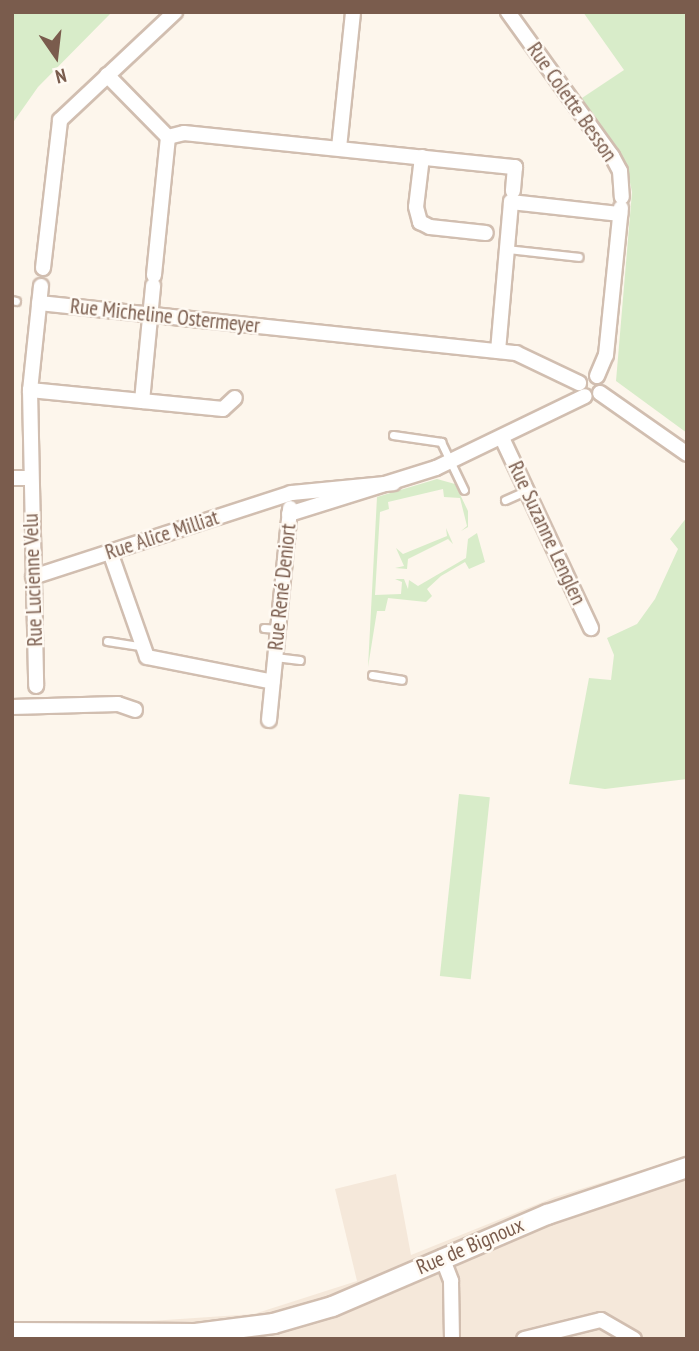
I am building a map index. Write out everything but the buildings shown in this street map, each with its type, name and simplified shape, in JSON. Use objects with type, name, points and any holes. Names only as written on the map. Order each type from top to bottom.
[{"type":"street","points":[[43,268],[60,120],[175,12]]},
{"type":"street","points":[[339,148],[353,12]]},
{"type":"street","name":"Rue Colette Besson","points":[[508,12],[620,171],[621,206],[606,355],[597,376]]},
{"type":"street","points":[[107,75],[168,136]]},
{"type":"street","points":[[168,136],[184,133],[515,167],[512,196],[499,238],[498,351]]},
{"type":"street","points":[[142,401],[168,136]]},
{"type":"street","points":[[422,157],[416,207],[420,222],[430,228],[499,238]]},
{"type":"street","points":[[512,196],[621,206]]},
{"type":"street","points":[[35,303],[41,286]]},
{"type":"street","name":"Rue Micheline Ostermeyer","points":[[30,390],[35,303],[498,351],[523,355],[582,390]]},
{"type":"street","points":[[582,390],[586,375],[597,376],[602,382],[600,394]]},
{"type":"street","points":[[30,390],[223,409],[235,398]]},
{"type":"street","name":"Rue Lucienne Velu","points":[[30,390],[36,686]]},
{"type":"street","points":[[289,514],[394,482],[451,461],[502,438],[582,390],[600,394],[687,454]]},
{"type":"street","name":"Rue Suzanne Lenglen","points":[[502,438],[591,628]]},
{"type":"street","points":[[12,478],[30,478]]},
{"type":"street","points":[[291,493],[394,482]]},
{"type":"street","name":"Rue Alice Milliat","points":[[33,577],[291,493]]},
{"type":"street","name":"Rue René Deniort","points":[[269,720],[275,657],[271,628],[291,493]]},
{"type":"street","points":[[110,552],[141,649]]},
{"type":"street","name":"Rue René Deniort","points":[[141,649],[154,660],[273,682]]},
{"type":"street","points":[[12,707],[118,704],[135,710]]},
{"type":"street","name":"Rue de Bignoux","points":[[12,1332],[252,1333],[332,1307],[442,1257],[547,1214],[687,1167]]},
{"type":"street","points":[[442,1257],[451,1281],[452,1339]]},
{"type":"street","points":[[524,1339],[601,1320],[634,1339]]},
{"type":"lane","points":[[499,238],[579,257]]},
{"type":"lane","points":[[393,435],[437,440],[451,461],[464,490]]},
{"type":"lane","points":[[505,500],[527,490]]},
{"type":"lane","points":[[107,641],[141,649]]},
{"type":"lane","points":[[275,657],[300,660]]},
{"type":"lane","points":[[372,676],[402,680]]},
{"type":"shaded area","points":[[687,1156],[687,1339],[127,1339],[121,1323],[254,1314],[357,1281],[335,1189],[396,1174],[411,1255],[555,1197]]},
{"type":"green space","points":[[12,12],[111,13],[38,87],[12,124]]},
{"type":"green space","points":[[583,12],[687,12],[687,433],[616,381],[632,192],[627,169],[582,98],[624,70]]},
{"type":"green space","points":[[437,479],[455,484],[468,511],[468,527],[461,531],[467,526],[460,498],[444,497],[443,489],[388,502],[389,509],[380,512],[375,595],[401,594],[402,582],[395,579],[404,579],[408,589],[409,580],[418,586],[466,558],[468,539],[477,533],[485,562],[469,569],[465,562],[441,576],[427,589],[432,596],[426,602],[388,598],[385,611],[377,611],[368,667],[377,497]]},
{"type":"green space","points":[[687,517],[687,779],[605,789],[569,784],[589,678],[611,680],[614,655],[607,638],[637,624],[655,599],[678,549],[670,539]]},
{"type":"green space","points":[[446,528],[453,544],[448,539],[408,559],[407,569],[395,568],[404,566],[396,548],[403,554],[447,536]]},
{"type":"green space","points":[[459,794],[490,797],[471,979],[440,976]]}]
